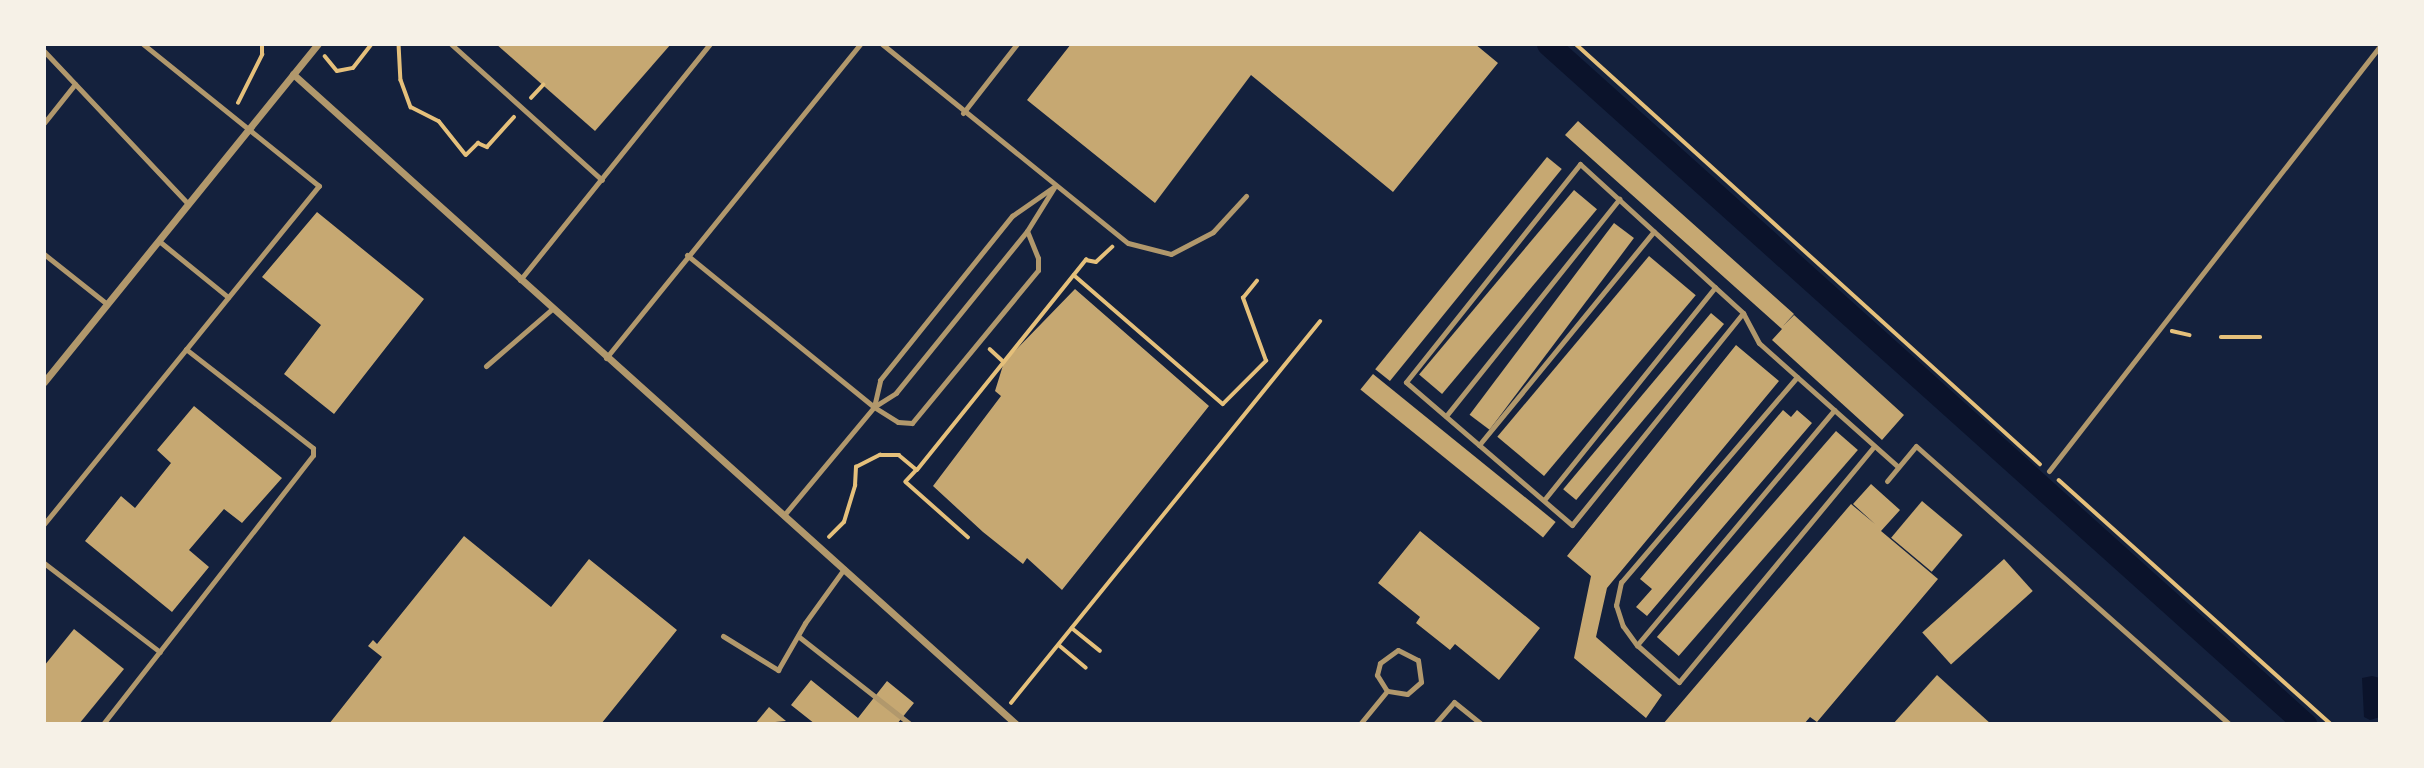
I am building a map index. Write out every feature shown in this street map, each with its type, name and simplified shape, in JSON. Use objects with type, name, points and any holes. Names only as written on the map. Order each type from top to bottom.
[{"type":"street","points":[[44,382],[318,45]]},
{"type":"street","points":[[293,74],[520,281],[820,546],[1016,724]]},
{"type":"lane","points":[[451,44],[602,180]]},
{"type":"lane","points":[[520,281],[710,44]]},
{"type":"lane","points":[[606,358],[860,44]]},
{"type":"lane","points":[[882,44],[963,113],[1121,238],[1150,252],[1171,254],[1213,232],[1245,195]]},
{"type":"lane","points":[[963,113],[1017,44]]},
{"type":"lane","points":[[44,524],[319,186],[146,45]]},
{"type":"lane","points":[[2049,471],[2380,46]]},
{"type":"lane","points":[[44,51],[188,204]]},
{"type":"lane","points":[[44,123],[75,84]]},
{"type":"lane","points":[[1743,313],[1572,525],[1406,382],[1580,164],[1743,313],[1759,343],[1898,467]]},
{"type":"lane","points":[[874,407],[880,380],[1012,216],[1055,186]]},
{"type":"lane","points":[[784,515],[874,407],[896,393],[1027,231],[1055,186]]},
{"type":"lane","points":[[1446,416],[1619,199]]},
{"type":"lane","points":[[687,255],[874,407],[898,422],[912,423],[1038,270],[1038,258],[1027,231]]},
{"type":"lane","points":[[1479,445],[1654,231]]},
{"type":"lane","points":[[159,241],[228,297]]},
{"type":"lane","points":[[44,254],[107,304]]},
{"type":"lane","points":[[1544,500],[1715,287]]},
{"type":"lane","points":[[486,366],[552,309]]},
{"type":"lane","points":[[103,724],[313,454],[313,448],[186,349]]},
{"type":"lane","points":[[1797,377],[1621,582],[1616,605],[1623,626],[1637,645],[1679,682],[1874,446]]},
{"type":"lane","points":[[1637,645],[1834,410]]},
{"type":"lane","points":[[1886,481],[1916,446],[2229,724]]},
{"type":"lane","points":[[44,563],[160,652]]},
{"type":"lane","points":[[723,636],[778,670],[844,569]]},
{"type":"lane","points":[[798,636],[910,724]]},
{"type":"lane","points":[[1398,650],[1418,660],[1421,682],[1407,694],[1387,691],[1377,675],[1380,663],[1398,650]]},
{"type":"lane","points":[[1360,724],[1387,691]]},
{"type":"lane","points":[[1435,724],[1454,702],[1481,724]]},
{"type":"path","points":[[237,119],[238,96],[262,55],[262,44]]},
{"type":"path","points":[[318,45],[337,71],[354,68],[372,44]]},
{"type":"path","points":[[399,44],[401,80],[411,107],[439,121],[466,155],[478,143],[487,147],[543,85]]},
{"type":"path","points":[[1576,44],[2331,724]]},
{"type":"path","points":[[968,537],[906,482],[1086,260],[1097,262],[1121,238]]},
{"type":"path","points":[[1073,275],[1223,404],[1266,361],[1243,298],[1257,281]]},
{"type":"path","points":[[1003,713],[1320,321]]},
{"type":"path","points":[[2169,329],[2190,335]]},
{"type":"path","points":[[2221,337],[2260,337]]},
{"type":"path","points":[[820,546],[844,522],[855,486],[856,467],[873,457],[898,455],[917,470]]},
{"type":"path","points":[[1072,628],[1100,651]]},
{"type":"path","points":[[1059,645],[1086,668]]},
{"type":"water","points":[[2362,678],[2380,678],[2380,717],[2370,720],[2364,717]]},
{"type":"building","points":[[496,44],[671,44],[595,131]]},
{"type":"building","points":[[1071,44],[1475,44],[1498,63],[1393,192],[1251,75],[1155,203],[1027,100]]},
{"type":"building","points":[[1578,121],[1794,314],[1783,326],[1794,315],[1904,415],[1882,440],[1772,340],[1782,329],[1565,135]]},
{"type":"building","points":[[1547,157],[1562,169],[1390,381],[1375,369]]},
{"type":"building","points":[[1574,190],[1597,209],[1442,394],[1419,375]]},
{"type":"building","points":[[317,212],[424,299],[334,414],[284,374],[321,325],[262,277]]},
{"type":"building","points":[[1614,223],[1634,238],[1490,430],[1470,415]]},
{"type":"building","points":[[1649,256],[1696,295],[1544,476],[1497,437]]},
{"type":"building","points":[[1075,289],[1209,406],[1062,590],[1027,558],[1023,564],[983,532],[933,486],[1001,396],[995,391],[1004,362]]},
{"type":"building","points":[[1711,313],[1724,324],[1576,500],[1563,489]]},
{"type":"building","points":[[1736,345],[1779,381],[1607,588],[1596,637],[1662,695],[1646,718],[1574,658],[1591,576],[1567,556]]},
{"type":"building","points":[[1373,374],[1556,522],[1543,537],[1360,390]]},
{"type":"building","points":[[194,406],[282,478],[242,523],[224,509],[189,550],[209,567],[172,612],[85,541],[121,496],[135,508],[171,463],[157,450]]},
{"type":"building","points":[[1783,410],[1791,417],[1797,410],[1812,423],[1647,616],[1636,607],[1652,589],[1640,579]]},
{"type":"building","points":[[1836,431],[1858,450],[1679,656],[1657,637]]},
{"type":"building","points":[[1871,484],[1900,510],[1881,531],[1938,579],[1817,722],[1810,717],[1804,724],[1663,724],[1851,504],[1875,524],[1853,504]]},
{"type":"building","points":[[1922,501],[1963,535],[1932,572],[1891,538]]},
{"type":"building","points":[[1420,531],[1540,628],[1499,680],[1455,644],[1450,650],[1416,623],[1420,617],[1378,583]]},
{"type":"building","points":[[464,536],[551,607],[589,559],[677,630],[601,724],[329,724],[382,657],[368,646],[373,640],[377,644]]},
{"type":"building","points":[[2004,559],[2033,591],[1951,665],[1922,633]]},
{"type":"building","points":[[74,629],[124,669],[79,724],[44,724],[44,666]]},
{"type":"building","points":[[1937,675],[1991,724],[1893,724]]},
{"type":"building","points":[[811,680],[858,718],[887,681],[914,703],[897,724],[815,724],[791,705]]},
{"type":"building","points":[[769,707],[786,721],[755,724]]},
{"type":"waterway","points":[[1548,44],[2305,724]]}]
